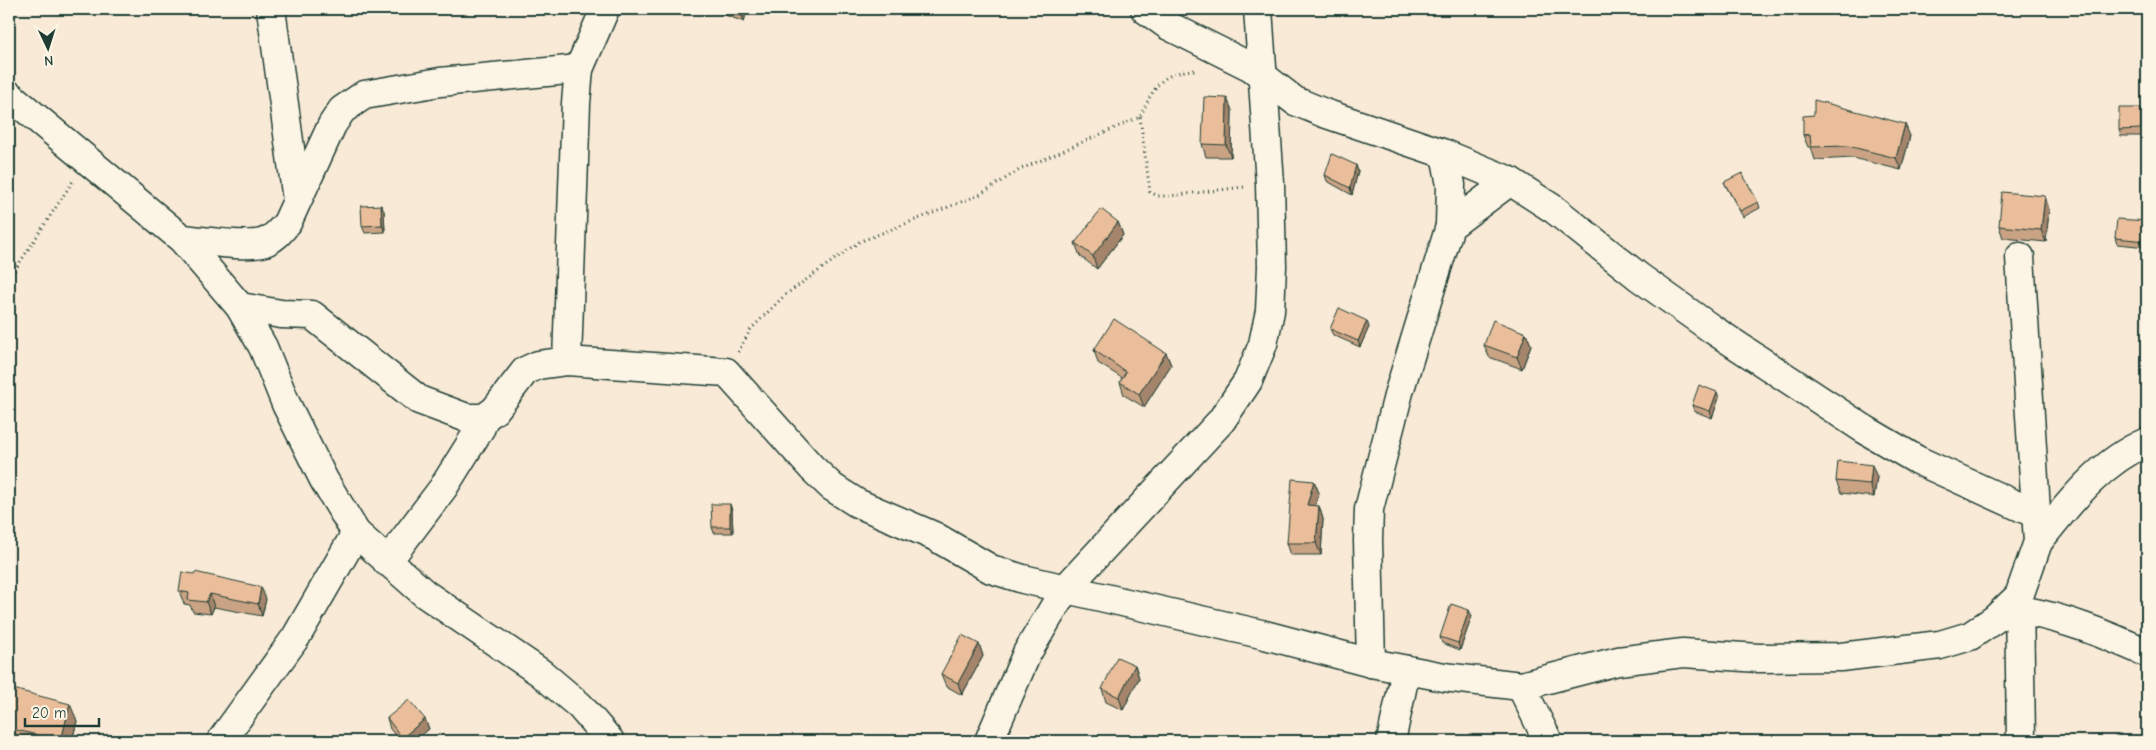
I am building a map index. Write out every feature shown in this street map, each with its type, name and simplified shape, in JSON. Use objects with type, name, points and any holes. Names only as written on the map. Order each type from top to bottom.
[{"type":"street","points":[[271,9],[297,200]]},
{"type":"street","points":[[567,361],[576,103],[579,69],[604,9]]},
{"type":"street","points":[[1146,9],[1169,26],[1251,67],[1295,101],[1324,114],[1445,154],[1510,181],[1555,210],[1639,277],[1712,329],[1864,429],[2038,528]]},
{"type":"street","points":[[989,741],[1027,653],[1065,589],[1222,421],[1248,381],[1263,344],[1270,311],[1272,266],[1270,184],[1258,9]]},
{"type":"street","points":[[182,239],[252,245],[266,242],[287,223],[332,125],[342,110],[364,95],[440,82],[579,69]]},
{"type":"street","points":[[9,95],[182,239],[240,307],[263,346],[286,404],[324,480],[356,533],[426,594],[541,674],[580,706],[610,741]]},
{"type":"street","points":[[1371,663],[1368,540],[1373,487],[1413,346],[1450,226],[1451,185],[1445,154]]},
{"type":"street","points":[[1450,226],[1510,181]]},
{"type":"street","points":[[2020,257],[2022,316],[2038,528],[2019,603],[2021,741]]},
{"type":"street","points":[[240,307],[281,314],[312,315],[420,400],[467,418],[484,418],[495,410],[525,371],[538,365],[567,361],[726,372],[812,468],[832,487],[857,503],[934,536],[991,569],[1065,589],[1261,634],[1371,663],[1406,670],[1521,686],[1618,660],[1683,653],[1759,658],[1841,657],[1940,645],[1970,636],[2019,603]]},
{"type":"street","points":[[387,562],[443,488],[481,428],[484,418]]},
{"type":"street","points":[[2038,528],[2107,465],[2147,442]]},
{"type":"street","points":[[221,741],[296,637],[356,533]]},
{"type":"street","points":[[2019,603],[2094,630],[2147,653]]},
{"type":"street","points":[[1391,741],[1406,670]]},
{"type":"street","points":[[1521,686],[1548,741]]},
{"type":"path","points":[[1203,70],[1184,71],[1168,77],[1154,86],[1140,117],[1150,192],[1158,196],[1169,196],[1270,184]]},
{"type":"path","points":[[726,372],[751,329],[785,295],[860,242],[979,195],[1021,169],[1140,117]]},
{"type":"path","points":[[9,279],[87,160]]},
{"type":"building","points":[[723,9],[743,9],[742,16]]},
{"type":"building","points":[[1204,97],[1227,98],[1226,145],[1202,144]]},
{"type":"building","points":[[1814,100],[1905,124],[1896,158],[1848,146],[1811,147],[1810,134],[1803,135],[1803,116],[1814,115]]},
{"type":"building","points":[[2119,108],[2141,108],[2141,129],[2119,130]]},
{"type":"building","points":[[1332,154],[1356,165],[1350,188],[1325,175]]},
{"type":"building","points":[[1742,173],[1758,202],[1740,211],[1724,182]]},
{"type":"building","points":[[2002,192],[2045,196],[2041,230],[1999,226]]},
{"type":"building","points":[[381,205],[382,225],[362,226],[361,206]]},
{"type":"building","points":[[1101,209],[1118,222],[1093,256],[1075,243]]},
{"type":"building","points":[[2117,219],[2147,221],[2146,241],[2115,238]]},
{"type":"building","points":[[1339,308],[1367,321],[1358,341],[1330,329]]},
{"type":"building","points":[[1114,319],[1166,353],[1139,394],[1120,382],[1126,372],[1094,350]]},
{"type":"building","points":[[1493,320],[1526,333],[1517,357],[1484,345]]},
{"type":"building","points":[[1699,385],[1717,392],[1710,411],[1692,405]]},
{"type":"building","points":[[1838,461],[1872,465],[1870,484],[1836,481]]},
{"type":"building","points":[[1292,479],[1314,481],[1307,505],[1319,506],[1316,543],[1287,543]]},
{"type":"building","points":[[711,504],[730,504],[730,527],[712,527]]},
{"type":"building","points":[[182,572],[194,574],[195,572],[261,587],[258,604],[210,594],[206,602],[188,600],[189,593],[179,591]]},
{"type":"building","points":[[1451,604],[1469,610],[1458,643],[1440,637]]},
{"type":"building","points":[[962,635],[979,644],[958,683],[941,674]]},
{"type":"building","points":[[1117,657],[1135,665],[1119,697],[1102,689]]},
{"type":"building","points":[[9,688],[70,704],[61,741],[9,728]]},
{"type":"building","points":[[409,700],[425,719],[402,738],[387,718]]}]
